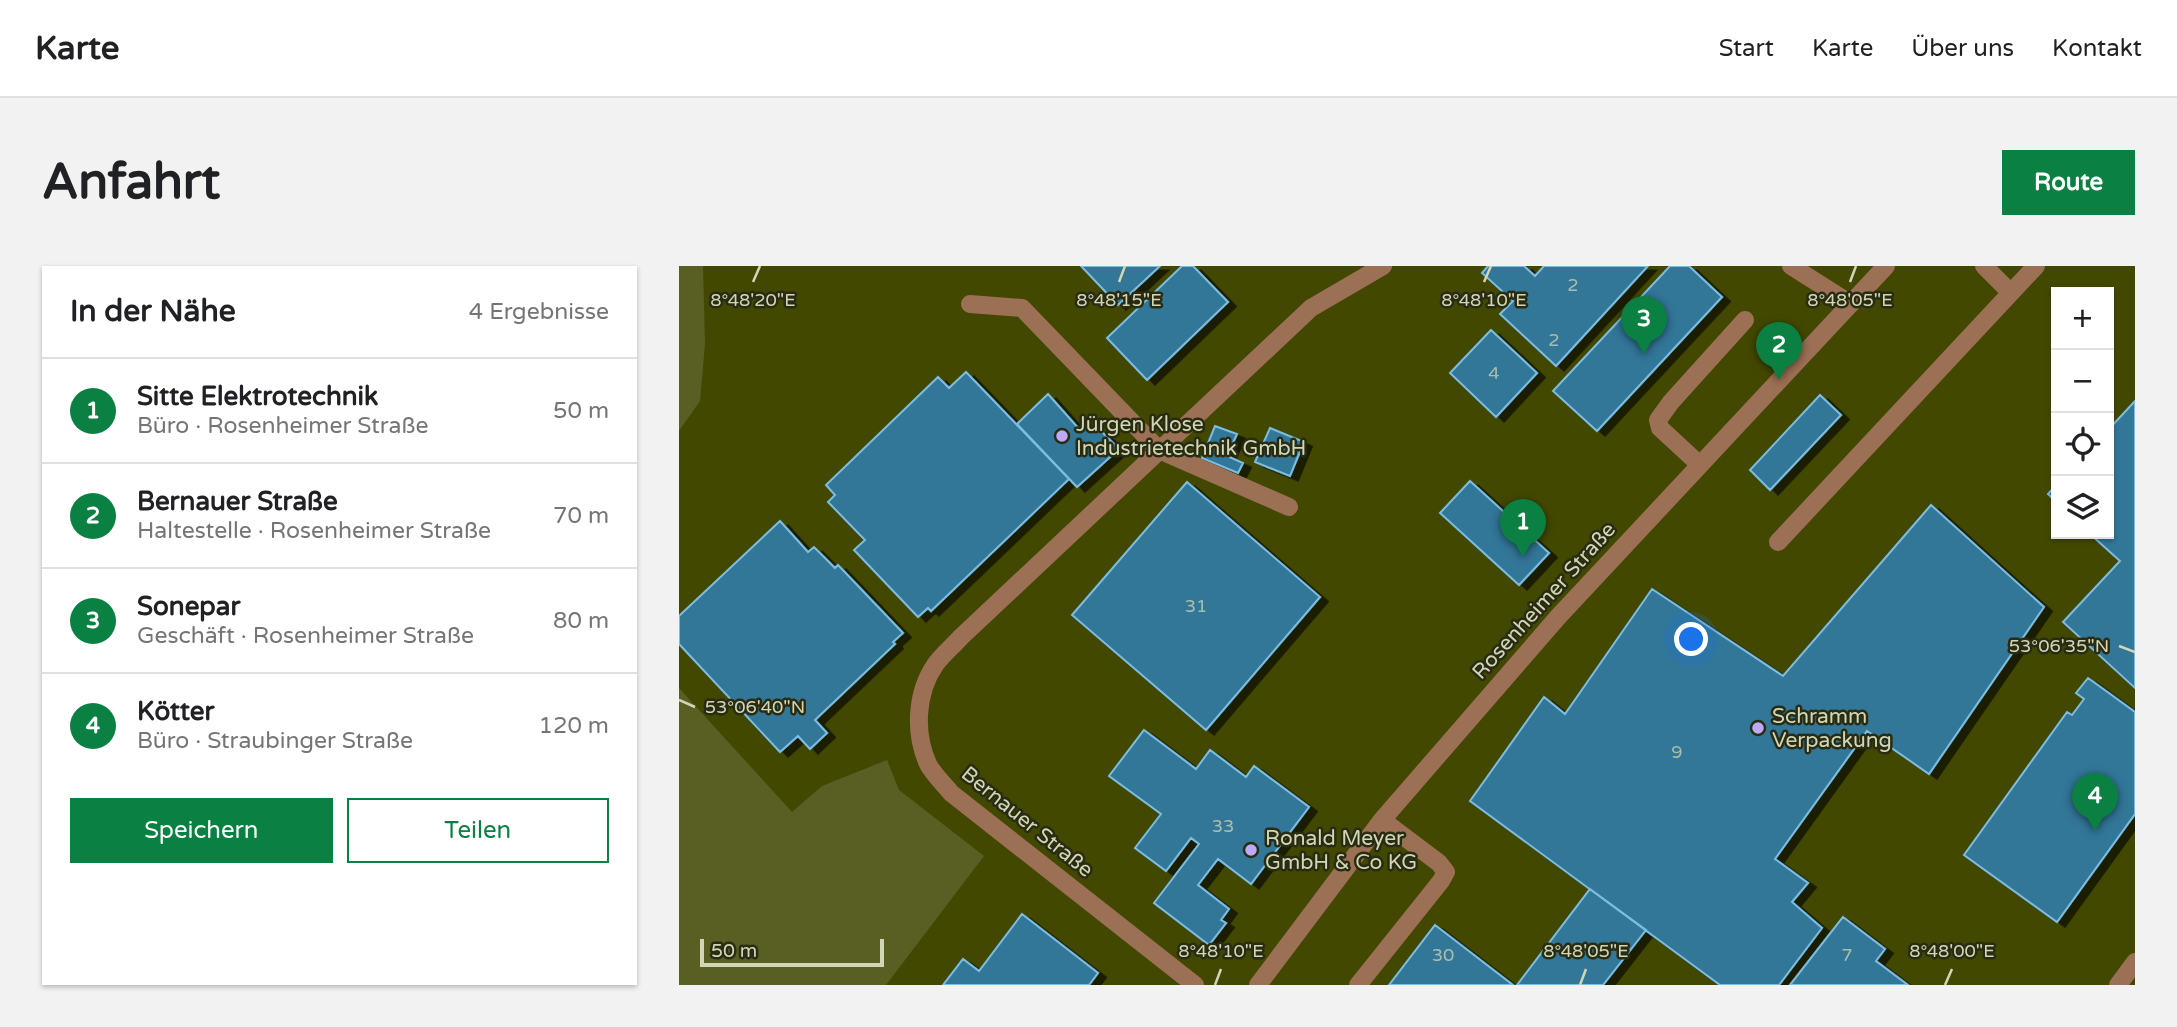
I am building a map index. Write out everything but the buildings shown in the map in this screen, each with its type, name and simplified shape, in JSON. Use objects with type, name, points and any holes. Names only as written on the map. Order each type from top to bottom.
[{"type":"street","name":"Bernauer Straße","points":[[1195,985],[951,793],[929,766],[919,739],[919,713],[926,684],[936,665],[971,628],[1311,308],[1383,266]]},
{"type":"street","points":[[1791,266],[1851,304]]},
{"type":"street","name":"Rosenheimer Straße","points":[[1258,985],[1382,820],[1558,617],[1886,266]]},
{"type":"street","points":[[1984,266],[2011,293]]},
{"type":"street","points":[[1778,542],[2036,266]]},
{"type":"street","points":[[970,304],[1022,308],[1159,450],[1289,507]]},
{"type":"street","points":[[1700,465],[1660,428],[1658,420],[1745,320]]},
{"type":"street","points":[[1358,985],[1446,872],[1439,863],[1382,820]]},
{"type":"street","points":[[2118,985],[2135,962]]},
{"type":"green space","points":[[679,266],[703,266],[705,344],[700,401],[679,431]]},
{"type":"green space","points":[[679,688],[792,812],[822,786],[887,760],[899,790],[984,856],[886,985],[679,985]]},
{"type":"place","name":"Sonepar","points":[[1644,354]]},
{"type":"place","name":"Bernauer Straße","points":[[1779,380]]},
{"type":"place","name":"Jürgen Klose Industrietechnik GmbH","points":[[1062,436]]},
{"type":"place","name":"Sitte Elektrotechnik","points":[[1523,557]]},
{"type":"place","name":"Schramm Verpackung","points":[[1758,728]]},
{"type":"place","name":"Kötter","points":[[2095,831]]},
{"type":"place","name":"Ronald Meyer GmbH & Co KG","points":[[1251,850]]}]
